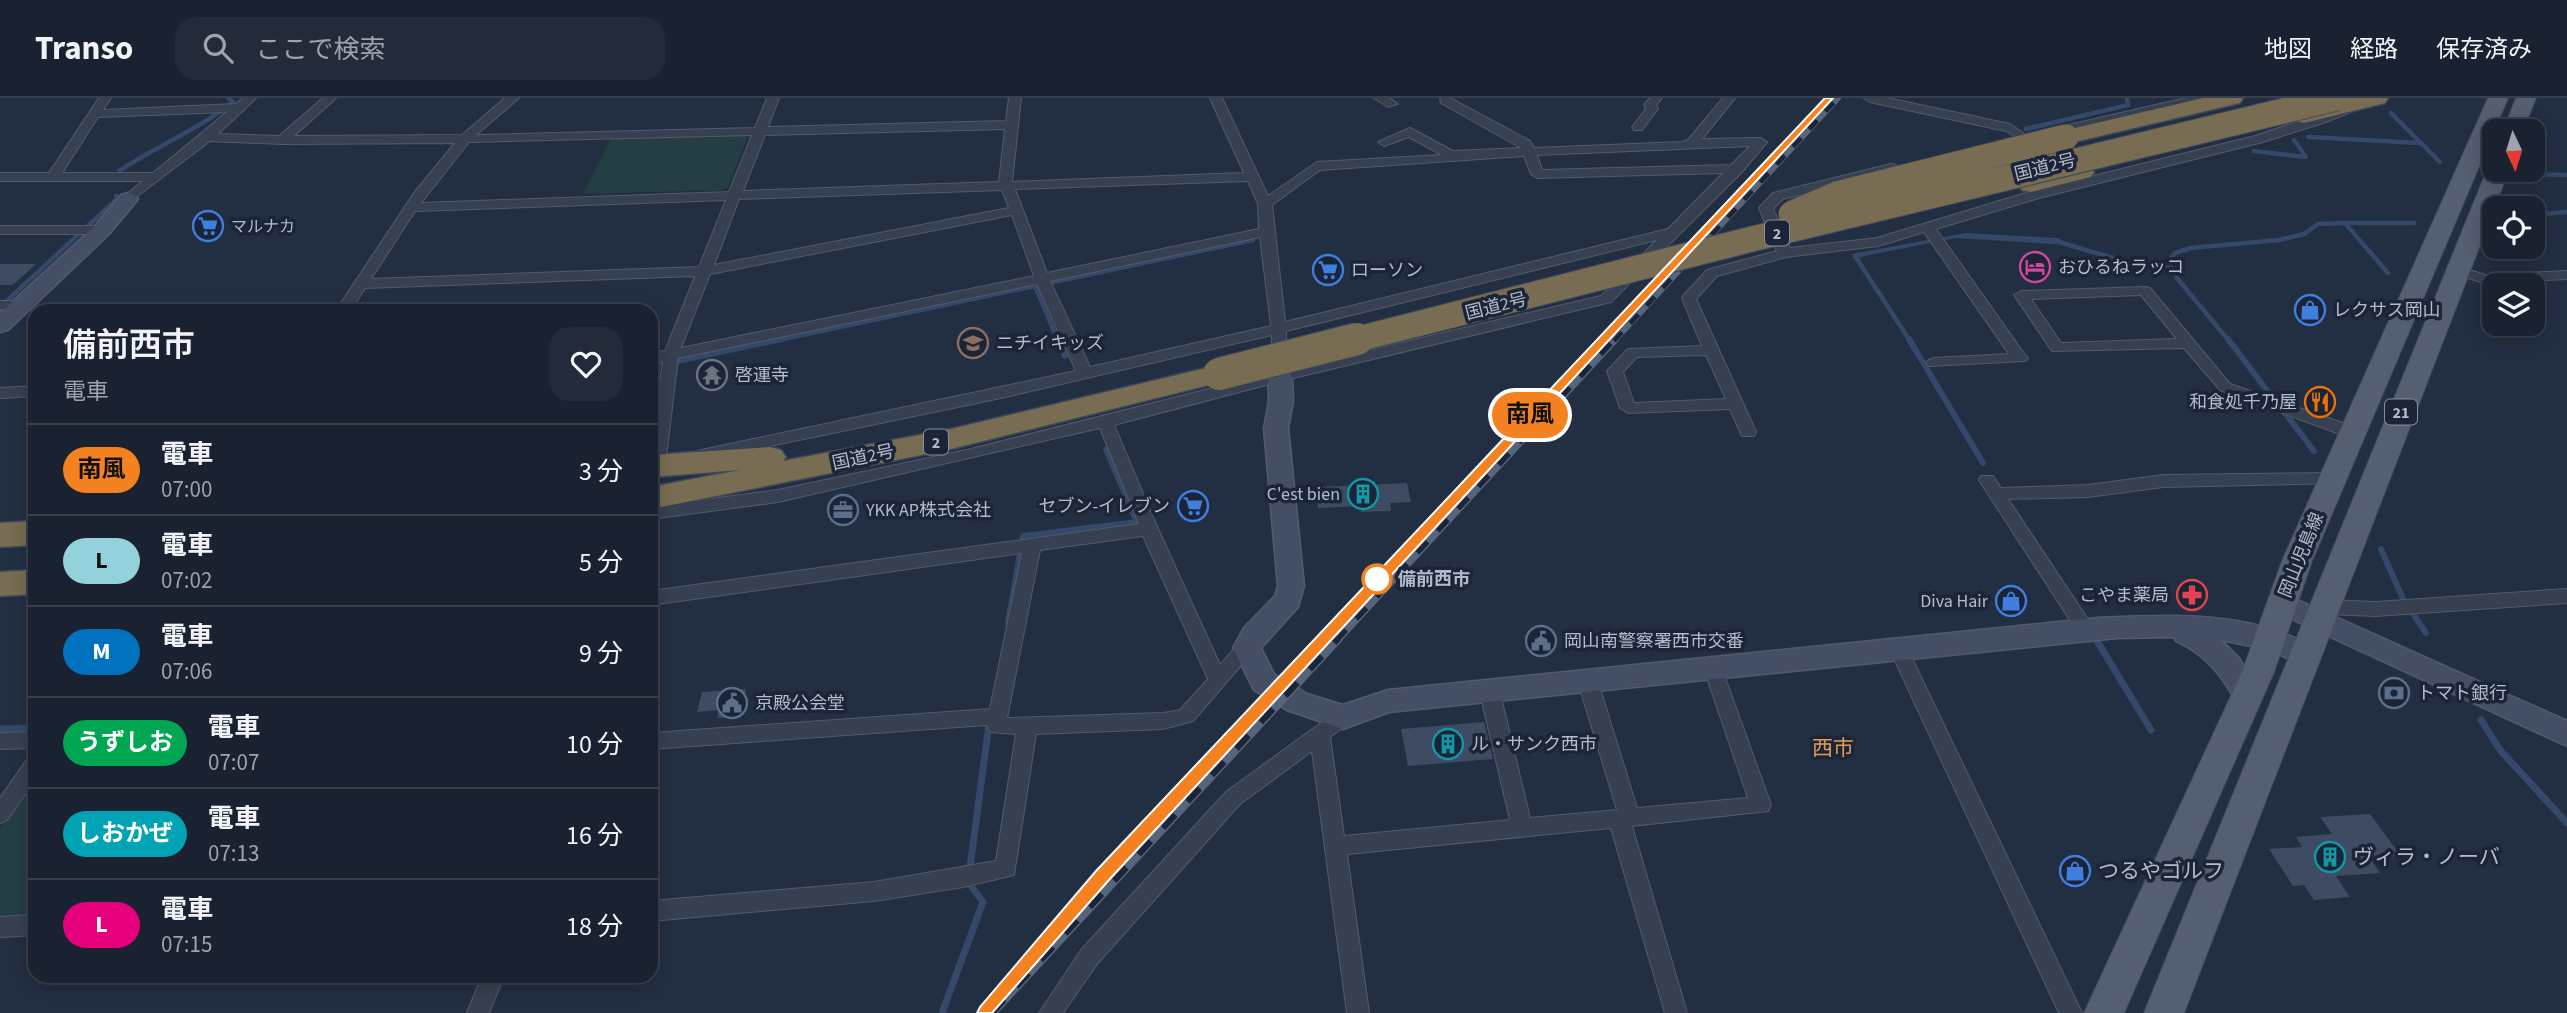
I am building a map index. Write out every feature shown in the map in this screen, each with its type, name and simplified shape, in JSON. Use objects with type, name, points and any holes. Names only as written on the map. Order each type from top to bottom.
[{"type":"highway","points":[[1782,217],[1849,190],[2232,98]]},
{"type":"highway","name":"国道2号","points":[[658,497],[825,465],[1075,410],[1214,367],[1782,217],[2284,98]]},
{"type":"highway","name":"国道2号","points":[[658,470],[808,453],[1214,367],[2337,98]]},
{"type":"highway","points":[[1752,239],[1814,232],[1918,212],[2378,98]]},
{"type":"highway","points":[[658,511],[954,448],[1075,410]]},
{"type":"highway","points":[[0,535],[28,533]]},
{"type":"highway","points":[[0,547],[28,545]]},
{"type":"highway","points":[[0,565],[28,563]]},
{"type":"highway","points":[[0,584],[28,582]]},
{"type":"main road","points":[[2473,98],[2478,107],[2473,117],[2482,136]]},
{"type":"main road","name":"岡山児島線","points":[[2489,119],[2498,98]]},
{"type":"main road","points":[[2518,119],[2526,98]]},
{"type":"main road","name":"岡山児島線","points":[[2104,1013],[2246,695],[2351,432],[2482,136]]},
{"type":"main road","name":"21","points":[[2164,1013],[2493,182]]},
{"type":"street","points":[[54,176],[105,98]]},
{"type":"street","points":[[7,310],[90,230],[207,136],[231,108],[250,98]]},
{"type":"street","points":[[282,140],[330,98]]},
{"type":"street","points":[[347,304],[439,170],[488,117],[513,98]]},
{"type":"street","points":[[658,440],[671,359],[773,98]]},
{"type":"street","points":[[1015,98],[1004,178],[1014,211],[1086,373]]},
{"type":"street","points":[[1025,545],[992,716],[997,726],[1163,721],[1186,716],[1247,648],[1254,635],[1288,600],[1291,586],[1276,428],[1281,401],[1279,328],[1265,232],[1265,204],[1216,98]]},
{"type":"street","points":[[1380,98],[1392,104]]},
{"type":"street","points":[[1638,127],[1652,109],[1650,105],[1656,98]]},
{"type":"street","points":[[1692,143],[1730,98]]},
{"type":"street","points":[[1870,98],[2010,128],[2026,139]]},
{"type":"street","points":[[1785,253],[1766,208],[1778,196],[1806,187],[2201,98]]},
{"type":"street","points":[[1748,432],[1689,298],[1712,273],[1785,253],[1933,235],[1969,213],[2259,139],[2378,98]]},
{"type":"street","points":[[1445,100],[1526,144],[1537,174],[1737,169]]},
{"type":"street","points":[[94,114],[231,108]]},
{"type":"street","points":[[207,136],[282,140],[468,138],[1011,125]]},
{"type":"street","points":[[658,512],[778,496],[1105,422],[1280,376],[1605,299],[1761,142],[1451,155],[1410,132],[1384,142]]},
{"type":"street","points":[[1972,151],[2034,195]]},
{"type":"street","points":[[1265,204],[1317,166],[1447,159],[1451,155]]},
{"type":"street","points":[[0,177],[153,177]]},
{"type":"street","points":[[412,207],[1252,177]]},
{"type":"street","points":[[361,284],[705,271],[1014,211]]},
{"type":"street","points":[[0,230],[90,230]]},
{"type":"street","points":[[658,358],[671,359],[1044,282],[1265,232]]},
{"type":"street","points":[[658,470],[1279,328],[1671,232]]},
{"type":"street","points":[[1933,235],[2020,358],[1934,363]]},
{"type":"street","points":[[2457,270],[2484,279],[2567,275]]},
{"type":"street","points":[[2189,343],[2057,348],[2021,295],[2145,291],[2189,343],[2225,387],[2351,432]]},
{"type":"street","points":[[1712,350],[1633,352],[1615,371],[1628,408],[1736,404]]},
{"type":"street","points":[[0,393],[28,391]]},
{"type":"street","points":[[1105,422],[1149,529],[1218,681]]},
{"type":"street","points":[[2085,629],[1991,487],[2088,491],[2164,481],[2332,479]]},
{"type":"street","points":[[658,597],[1149,529]]},
{"type":"street","points":[[2284,596],[2567,734]]},
{"type":"street","points":[[2323,614],[2567,596]]},
{"type":"street","points":[[2323,614],[2567,719]]},
{"type":"street","points":[[2163,627],[2202,640],[2213,647],[2228,661],[2246,695]]},
{"type":"street","points":[[1050,1013],[1089,957],[1233,798],[1343,717],[1388,701],[1490,693],[2085,629],[2163,627],[2226,632],[2270,639],[2307,655]]},
{"type":"street","points":[[1247,648],[1264,682],[1297,702],[1343,717]]},
{"type":"street","points":[[1898,648],[2071,1013]]},
{"type":"street","points":[[1335,846],[1760,805],[1713,668]]},
{"type":"street","points":[[1588,682],[1676,1013]]},
{"type":"street","points":[[1490,693],[1522,828]]},
{"type":"street","points":[[658,740],[992,716]]},
{"type":"street","points":[[658,910],[807,898],[968,878],[1006,869],[1027,727]]},
{"type":"street","points":[[1320,736],[1358,1013]]},
{"type":"street","points":[[0,741],[28,740]]},
{"type":"street","points":[[0,814],[28,774]]},
{"type":"street","points":[[0,927],[28,926]]},
{"type":"street","points":[[478,1013],[490,983]]},
{"type":"green space","points":[[744,135],[747,138],[728,187],[723,190],[583,194],[611,139]]},
{"type":"green space","points":[[28,789],[28,920],[0,921],[0,829]]},
{"type":"water","points":[[1966,233],[2058,238],[2069,245],[1955,238],[1854,258],[1852,254]]},
{"type":"building","points":[[0,264],[36,264],[13,285],[0,285]]},
{"type":"building","name":"C'est bien","points":[[1407,483],[1411,502],[1390,503],[1391,511],[1361,512],[1360,506],[1318,508],[1316,487]]},
{"type":"building","points":[[746,689],[739,717],[717,718],[719,710],[697,712],[702,692]]},
{"type":"building","name":"ル・サンク西市","points":[[1484,722],[1493,759],[1408,766],[1401,729]]},
{"type":"building","name":"ヴィラ・ノーバ","points":[[2370,814],[2401,856],[2370,858],[2380,873],[2336,876],[2350,897],[2314,900],[2304,885],[2293,886],[2269,849],[2302,847],[2296,837],[2332,834],[2320,817]]},
{"type":"waterway","points":[[119,171],[233,102],[228,98]]},
{"type":"waterway","points":[[2026,129],[2128,105],[2127,98]]},
{"type":"waterway","points":[[2391,113],[2440,162]]},
{"type":"waterway","points":[[2308,137],[2420,143]]},
{"type":"waterway","points":[[2254,151],[2306,157],[2294,140]]},
{"type":"waterway","points":[[2545,174],[2567,175]]},
{"type":"waterway","points":[[0,307],[118,198],[116,196]]},
{"type":"waterway","points":[[2545,214],[2567,212]]},
{"type":"waterway","points":[[2229,341],[2177,278],[2168,262],[2175,253],[2191,248],[2279,240],[2304,234],[2318,224],[2345,223]]},
{"type":"waterway","points":[[2345,223],[2414,223]]},
{"type":"waterway","points":[[2345,223],[2388,273]]},
{"type":"waterway","points":[[774,341],[1253,240]]},
{"type":"waterway","points":[[2059,242],[2130,263],[2170,266]]},
{"type":"waterway","points":[[1861,255],[1855,256],[1910,341]]},
{"type":"waterway","points":[[1035,286],[1058,341]]},
{"type":"waterway","points":[[658,362],[682,360],[782,339]]},
{"type":"waterway","points":[[1058,339],[1065,356]]},
{"type":"waterway","points":[[1909,339],[1983,463]]},
{"type":"waterway","points":[[2228,339],[2272,397]]},
{"type":"waterway","points":[[2285,413],[2314,451]]},
{"type":"waterway","points":[[1008,623],[1023,536],[1137,522],[1106,449]]},
{"type":"waterway","points":[[2381,549],[2403,599],[2426,633]]},
{"type":"waterway","points":[[2097,641],[2151,730]]},
{"type":"waterway","points":[[2481,720],[2500,750],[2567,823]]},
{"type":"waterway","points":[[942,1013],[983,902],[971,886],[970,867],[989,724]]},
{"type":"waterway","points":[[0,729],[28,728]]},
{"type":"railway","points":[[1614,341],[1838,98]]},
{"type":"railway","points":[[1336,641],[1615,339]]},
{"type":"railway","points":[[1320,641],[1515,430]]},
{"type":"railway","points":[[1067,917],[1321,639]]},
{"type":"railway","points":[[992,1013],[1338,639]]},
{"type":"train","name":"南風","points":[[986,1013],[1102,876],[1275,688],[1828,98]]},
{"type":"place","name":"マルナカ","points":[[208,226]]},
{"type":"place","name":"おひるねラッコ","points":[[2035,267]]},
{"type":"place","name":"ローソン","points":[[1328,270]]},
{"type":"place","name":"レクサス岡山","points":[[2310,310]]},
{"type":"place","name":"ニチイキッズ","points":[[973,343]]},
{"type":"place","name":"啓運寺","points":[[712,375]]},
{"type":"place","name":"和食処千乃屋","points":[[2320,402]]},
{"type":"place","name":"C'est bien","points":[[1363,494]]},
{"type":"place","name":"セブン-イレブン","points":[[1193,506]]},
{"type":"place","name":"YKK AP株式会社","points":[[843,510]]},
{"type":"place","name":"備前西市","points":[[1377,579]]},
{"type":"place","name":"こやま薬局","points":[[2192,595]]},
{"type":"place","name":"Diva Hair","points":[[2011,601]]},
{"type":"place","name":"岡山南警察署西市交番","points":[[1541,641]]},
{"type":"place","name":"トマト銀行","points":[[2394,693]]},
{"type":"place","name":"京殿公会堂","points":[[732,703]]},
{"type":"place","name":"ル・サンク西市","points":[[1448,744]]},
{"type":"place","name":"ヴィラ・ノーバ","points":[[2330,857]]},
{"type":"place","name":"つるやゴルフ","points":[[2075,871]]},
{"type":"district","name":"西市","points":[[1833,748]]}]
